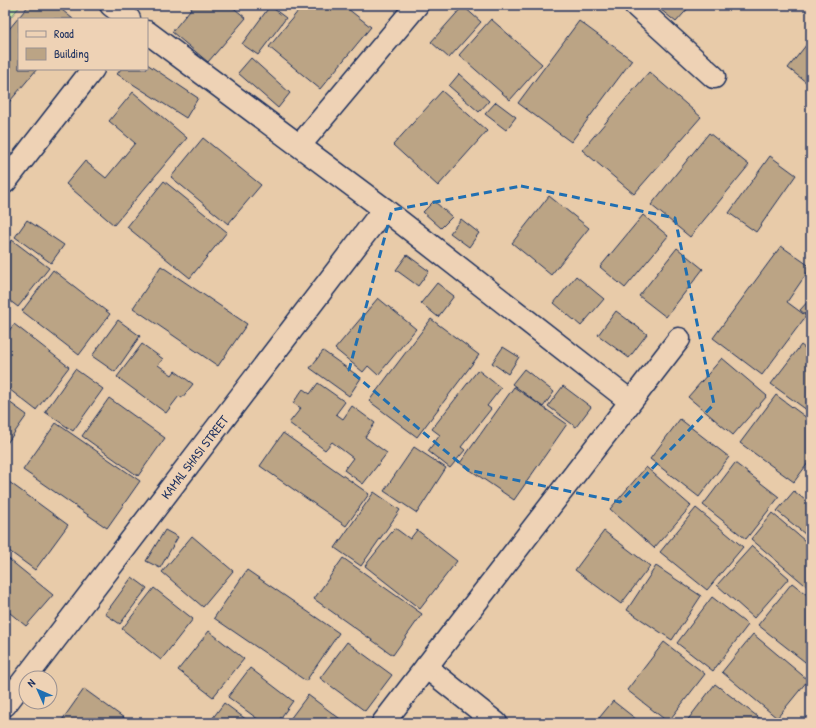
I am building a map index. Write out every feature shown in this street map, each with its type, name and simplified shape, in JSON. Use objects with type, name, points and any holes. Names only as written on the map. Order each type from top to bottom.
[{"type":"street","points":[[111,5],[129,18]]},
{"type":"street","points":[[300,145],[417,5]]},
{"type":"street","points":[[635,5],[714,77]]},
{"type":"street","points":[[148,33],[384,208],[630,400]]},
{"type":"street","points":[[5,182],[91,70]]},
{"type":"street","name":"KAMAL SHASI STREET","points":[[5,705],[384,208]]},
{"type":"street","points":[[383,723],[630,400],[679,339]]},
{"type":"street","points":[[426,667],[496,723]]},
{"type":"highlighted area","points":[[521,186],[675,218],[714,404],[620,502],[468,470],[349,370],[392,210]]},
{"type":"green space","points":[[5,5],[21,5],[5,24]]},
{"type":"building","points":[[29,5],[56,5],[72,18],[18,18]]},
{"type":"building","points":[[194,5],[230,5],[246,18],[208,62],[172,32]]},
{"type":"building","points":[[303,5],[343,5],[371,27],[320,89],[269,47]]},
{"type":"building","points":[[655,5],[691,5],[676,22]]},
{"type":"building","points":[[270,6],[286,18],[258,55],[242,44]]},
{"type":"building","points":[[463,6],[481,22],[449,58],[431,42]]},
{"type":"building","points":[[18,18],[18,70],[36,70],[5,107],[5,34]]},
{"type":"building","points":[[491,19],[542,64],[510,100],[459,55]]},
{"type":"building","points":[[579,21],[632,60],[571,142],[518,103]]},
{"type":"building","points":[[807,44],[811,47],[811,86],[788,68]]},
{"type":"building","points":[[251,58],[290,93],[278,108],[238,73]]},
{"type":"building","points":[[148,65],[198,98],[186,118],[117,74],[120,70],[148,70]]},
{"type":"building","points":[[649,72],[701,117],[634,194],[582,150]]},
{"type":"building","points":[[459,74],[489,101],[479,112],[449,86]]},
{"type":"building","points":[[442,91],[487,131],[438,186],[393,145]]},
{"type":"building","points":[[133,92],[187,138],[114,225],[66,184],[85,161],[106,178],[135,143],[109,121]]},
{"type":"building","points":[[496,102],[516,117],[506,130],[485,114]]},
{"type":"building","points":[[709,133],[749,165],[690,237],[651,205]]},
{"type":"building","points":[[203,138],[261,185],[228,224],[171,177]]},
{"type":"building","points":[[770,156],[796,175],[756,232],[729,213]]},
{"type":"building","points":[[164,181],[227,232],[190,278],[127,227]]},
{"type":"building","points":[[549,196],[589,228],[551,275],[512,243]]},
{"type":"building","points":[[434,201],[452,217],[441,228],[423,212]]},
{"type":"building","points":[[643,215],[668,236],[625,288],[600,267]]},
{"type":"building","points":[[461,219],[479,233],[469,247],[450,233]]},
{"type":"building","points":[[27,220],[64,245],[51,263],[15,237]]},
{"type":"building","points":[[12,240],[49,268],[18,307],[5,297],[5,249]]},
{"type":"building","points":[[781,246],[811,267],[787,302],[806,316],[762,375],[713,338]]},
{"type":"building","points":[[677,248],[703,269],[666,317],[639,296]]},
{"type":"building","points":[[407,255],[429,271],[418,286],[396,270]]},
{"type":"building","points":[[161,266],[247,324],[218,366],[133,308]]},
{"type":"building","points":[[53,270],[110,314],[79,355],[22,311]]},
{"type":"building","points":[[576,276],[604,299],[581,326],[554,303]]},
{"type":"building","points":[[437,283],[454,296],[438,317],[421,303]]},
{"type":"building","points":[[378,298],[416,329],[378,375],[368,366],[363,372],[335,349]]},
{"type":"building","points":[[811,298],[811,319],[800,310]]},
{"type":"building","points":[[616,311],[647,334],[629,358],[598,335]]},
{"type":"building","points":[[431,319],[479,355],[417,437],[369,401]]},
{"type":"building","points":[[118,320],[140,336],[115,372],[92,356]]},
{"type":"building","points":[[14,324],[69,367],[36,410],[5,386],[5,336]]},
{"type":"building","points":[[142,344],[163,359],[158,365],[172,375],[175,371],[193,384],[182,398],[179,396],[166,413],[117,377]]},
{"type":"building","points":[[801,345],[811,353],[811,413],[771,384]]},
{"type":"building","points":[[503,347],[519,357],[508,374],[492,363]]},
{"type":"building","points":[[323,351],[361,378],[349,396],[310,368]]},
{"type":"building","points":[[722,358],[767,396],[733,435],[688,397]]},
{"type":"building","points":[[75,369],[103,389],[73,431],[45,412]]},
{"type":"building","points":[[524,369],[554,392],[543,407],[512,384]]},
{"type":"building","points":[[478,370],[501,388],[487,406],[491,409],[461,447],[465,450],[450,468],[428,451],[440,435],[432,429]]},
{"type":"building","points":[[318,383],[345,402],[336,414],[343,419],[352,406],[375,423],[365,437],[387,453],[363,484],[344,470],[353,458],[332,442],[325,450],[289,423],[301,408],[293,403],[303,389],[310,394]]},
{"type":"building","points":[[563,386],[591,407],[576,427],[548,406]]},
{"type":"building","points":[[514,387],[567,424],[514,500],[460,463]]},
{"type":"building","points":[[776,395],[811,421],[811,459],[794,482],[740,443]]},
{"type":"building","points":[[109,398],[165,438],[138,476],[82,436]]},
{"type":"building","points":[[5,399],[27,415],[5,446]]},
{"type":"building","points":[[680,419],[729,457],[699,497],[650,459]]},
{"type":"building","points":[[56,423],[140,481],[107,528],[23,470]]},
{"type":"building","points":[[283,433],[369,494],[346,526],[260,466]]},
{"type":"building","points":[[414,447],[446,468],[417,513],[384,491]]},
{"type":"building","points":[[735,463],[779,497],[746,539],[703,505]]},
{"type":"building","points":[[646,467],[691,506],[654,548],[610,509]]},
{"type":"building","points":[[5,479],[68,525],[35,570],[5,548]]},
{"type":"building","points":[[794,491],[811,505],[811,539],[777,511]]},
{"type":"building","points":[[374,492],[400,510],[361,566],[335,548]]},
{"type":"building","points":[[696,508],[743,547],[707,590],[660,552]]},
{"type":"building","points":[[772,513],[811,546],[811,590],[751,539]]},
{"type":"building","points":[[395,528],[410,539],[417,530],[457,561],[420,609],[365,566]]},
{"type":"building","points":[[165,530],[178,537],[160,568],[146,561]]},
{"type":"building","points":[[604,531],[650,566],[621,604],[575,570]]},
{"type":"building","points":[[192,536],[233,571],[203,607],[162,572]]},
{"type":"building","points":[[752,546],[789,578],[754,618],[717,585]]},
{"type":"building","points":[[5,556],[53,595],[26,626],[5,609]]},
{"type":"building","points":[[343,558],[422,614],[393,655],[314,599]]},
{"type":"building","points":[[656,566],[701,596],[672,640],[627,610]]},
{"type":"building","points":[[247,570],[339,633],[306,681],[214,618]]},
{"type":"building","points":[[132,577],[147,588],[120,624],[105,614]]},
{"type":"building","points":[[792,583],[811,598],[811,662],[809,665],[758,625]]},
{"type":"building","points":[[154,588],[193,619],[161,660],[122,629]]},
{"type":"building","points":[[712,597],[748,625],[713,671],[677,643]]},
{"type":"building","points":[[209,631],[244,659],[213,697],[178,670]]},
{"type":"building","points":[[753,634],[808,680],[777,718],[722,672]]},
{"type":"building","points":[[347,642],[392,675],[365,711],[320,678]]},
{"type":"building","points":[[664,642],[705,674],[668,722],[627,690]]},
{"type":"building","points":[[250,668],[293,701],[277,723],[263,723],[228,697]]},
{"type":"building","points":[[715,684],[766,723],[687,723],[686,722]]},
{"type":"building","points":[[84,689],[131,723],[60,723]]},
{"type":"building","points":[[308,695],[343,721],[341,723],[287,723]]},
{"type":"building","points":[[613,701],[641,723],[595,723]]},
{"type":"building","points":[[224,703],[251,723],[209,723]]}]
